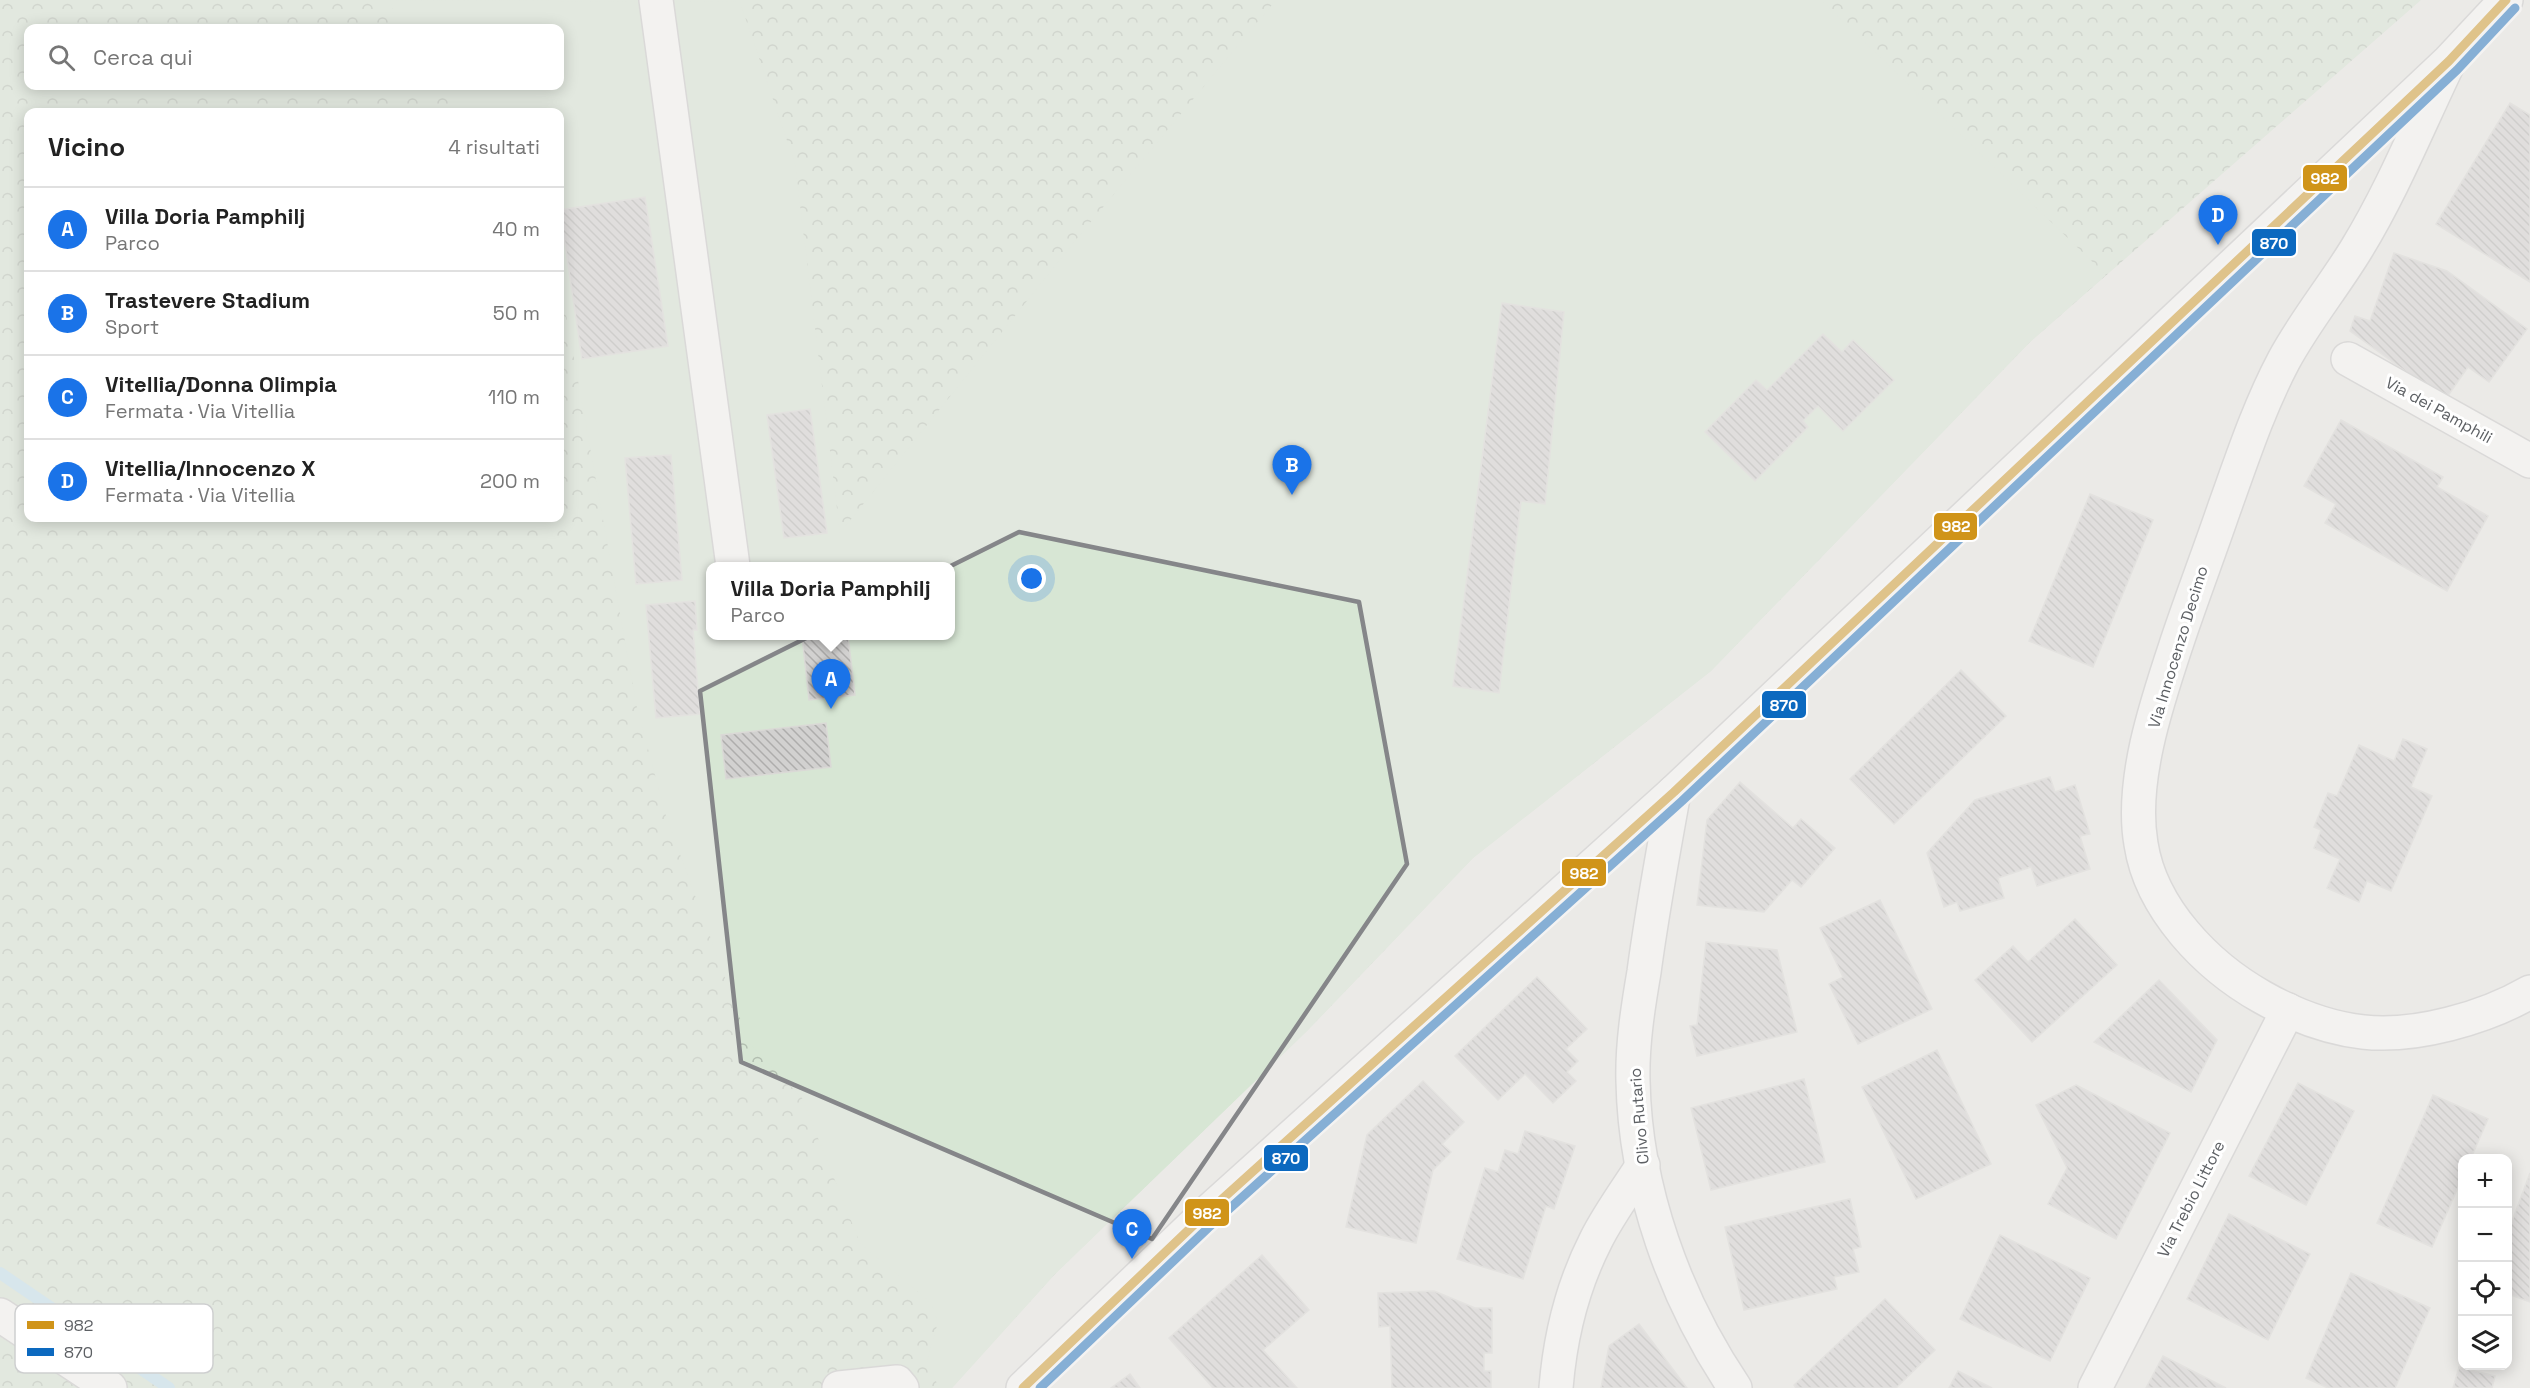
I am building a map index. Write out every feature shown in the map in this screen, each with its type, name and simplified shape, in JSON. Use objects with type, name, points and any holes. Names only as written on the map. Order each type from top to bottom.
[{"type":"street","points":[[656,0],[732,562]]},
{"type":"street","points":[[1023,1388],[1200,1219],[1674,792],[2450,61],[2506,0]]},
{"type":"street","name":"Via Innocenzo Decimo","points":[[2450,61],[2358,246],[2288,353],[2273,384],[2197,581],[2164,682],[2144,764],[2139,804],[2141,846],[2149,875],[2162,902],[2210,959],[2255,993],[2288,1010],[2342,1028],[2388,1033],[2411,1031],[2477,1016],[2530,992]]},
{"type":"street","name":"Via dei Pamphili","points":[[2348,359],[2530,461]]},
{"type":"street","name":"Clivo Rutario","points":[[1674,792],[1646,955],[1635,1050],[1635,1109],[1643,1165],[1654,1216],[1665,1249],[1691,1312],[1709,1347],[1735,1388]]},
{"type":"street","name":"Via Trebio Littore","points":[[2095,1388],[2288,1010]]},
{"type":"street","points":[[1556,1388],[1566,1325],[1588,1257],[1602,1228],[1643,1165]]},
{"type":"street","points":[[0,1315],[15,1325]]},
{"type":"street","points":[[87,1373],[110,1388]]},
{"type":"street","points":[[839,1388],[897,1383],[903,1388]]},
{"type":"highlighted area","points":[[1019,532],[1359,602],[1407,864],[1152,1239],[741,1062],[700,691]]},
{"type":"green space","points":[[0,0],[2421,0],[2030,342],[1711,671],[1473,858],[1307,1031],[1055,1274],[952,1388],[0,1388]]},
{"type":"green space","points":[[390,0],[740,2],[795,164],[840,533],[1084,230],[1276,0],[1821,0],[2106,275],[2030,342],[1711,671],[1473,858],[1307,1031],[1055,1274],[952,1388],[939,1388],[927,1361],[938,1322],[931,1303],[860,1243],[802,1098],[749,1043],[666,816],[637,708],[564,303],[564,108],[460,108],[433,90],[564,90],[564,24],[396,24]]},
{"type":"building","points":[[2510,103],[2530,115],[2530,282],[2436,224]]},
{"type":"building","points":[[645,197],[668,346],[582,359],[564,237],[564,209]]},
{"type":"building","points":[[2394,253],[2447,271],[2527,329],[2489,382],[2468,367],[2445,400],[2350,331],[2355,316],[2370,321]]},
{"type":"building","points":[[1502,303],[1564,312],[1545,504],[1521,501],[1499,693],[1453,686]]},
{"type":"building","points":[[1823,334],[1842,352],[1853,340],[1894,380],[1843,431],[1818,406],[1803,421],[1808,427],[1755,481],[1705,432],[1756,380],[1767,390]]},
{"type":"building","points":[[810,409],[827,533],[784,538],[767,415]]},
{"type":"building","points":[[2341,420],[2443,477],[2437,487],[2488,516],[2447,591],[2325,523],[2336,504],[2304,486]]},
{"type":"building","points":[[671,455],[682,580],[636,584],[625,458]]},
{"type":"building","points":[[2090,494],[2153,520],[2093,667],[2029,641]]},
{"type":"building","points":[[695,601],[697,630],[693,630],[700,714],[656,718],[646,605]]},
{"type":"building","points":[[802,640],[848,640],[855,695],[809,700]]},
{"type":"building","points":[[1961,670],[2006,716],[1894,824],[1850,779]]},
{"type":"building","points":[[826,723],[831,767],[726,779],[721,735]]},
{"type":"building","points":[[2403,739],[2427,749],[2411,787],[2432,796],[2391,891],[2367,881],[2359,902],[2327,888],[2340,859],[2314,848],[2321,830],[2314,827],[2328,793],[2337,796],[2359,745],[2394,761]]},
{"type":"building","points":[[2050,777],[2055,792],[2075,785],[2090,834],[2080,836],[2090,869],[2037,886],[2031,867],[1998,878],[2004,898],[1960,911],[1957,902],[1944,907],[1927,853],[1975,800]]},
{"type":"building","points":[[1740,782],[1793,828],[1801,819],[1835,848],[1801,887],[1792,880],[1764,912],[1697,905],[1707,820]]},
{"type":"building","points":[[1880,900],[1932,1009],[1858,1044],[1829,984],[1843,977],[1820,928]]},
{"type":"building","points":[[2075,919],[2117,965],[2032,1042],[1975,980],[2013,946],[2028,962]]},
{"type":"building","points":[[1706,942],[1777,950],[1797,1032],[1697,1056],[1690,1026],[1697,1025]]},
{"type":"building","points":[[1537,977],[1587,1029],[1566,1049],[1578,1061],[1567,1072],[1576,1081],[1553,1103],[1525,1074],[1498,1100],[1455,1056]]},
{"type":"building","points":[[2159,980],[2217,1040],[2191,1092],[2094,1042]]},
{"type":"building","points":[[1937,1050],[1991,1164],[1916,1199],[1862,1087]]},
{"type":"building","points":[[1804,1079],[1825,1162],[1711,1190],[1691,1108]]},
{"type":"building","points":[[1423,1081],[1464,1122],[1442,1144],[1451,1152],[1433,1170],[1416,1243],[1346,1227],[1367,1135]]},
{"type":"building","points":[[2298,1083],[2354,1111],[2306,1205],[2249,1176]]},
{"type":"building","points":[[2076,1085],[2170,1133],[2116,1239],[2048,1204],[2067,1168],[2036,1105]]},
{"type":"building","points":[[2433,1095],[2488,1119],[2473,1154],[2458,1154],[2458,1187],[2432,1247],[2377,1223]]},
{"type":"building","points":[[1525,1131],[1575,1146],[1554,1209],[1546,1206],[1523,1279],[1457,1259],[1485,1168],[1498,1172],[1505,1150],[1518,1154]]},
{"type":"building","points":[[2530,1173],[2530,1302],[2512,1295],[2512,1221]]},
{"type":"building","points":[[1850,1199],[1861,1247],[1853,1249],[1859,1272],[1834,1277],[1837,1289],[1744,1310],[1725,1227]]},
{"type":"building","points":[[2229,1214],[2310,1254],[2268,1340],[2187,1299]]},
{"type":"building","points":[[2000,1235],[2090,1278],[2050,1361],[1960,1319]]},
{"type":"building","points":[[1262,1255],[1309,1310],[1263,1350],[1297,1388],[1213,1388],[1169,1338]]},
{"type":"building","points":[[2351,1273],[2430,1308],[2395,1388],[2328,1388],[2306,1378]]},
{"type":"building","points":[[1434,1291],[1475,1308],[1492,1308],[1492,1353],[1484,1353],[1484,1371],[1491,1371],[1491,1388],[1392,1388],[1390,1326],[1379,1327],[1378,1293]]},
{"type":"building","points":[[1885,1299],[1935,1350],[1896,1388],[1796,1388],[1794,1385]]},
{"type":"building","points":[[1639,1324],[1687,1388],[1601,1388],[1609,1346]]},
{"type":"building","points":[[2163,1356],[2226,1388],[2146,1388]]},
{"type":"building","points":[[2458,1370],[2471,1370],[2495,1376],[2492,1388],[2453,1388]]},
{"type":"building","points":[[1958,1371],[1992,1388],[1949,1388]]},
{"type":"building","points":[[1130,1374],[1140,1388],[1111,1388]]},
{"type":"waterway","points":[[0,1273],[46,1304]]},
{"type":"waterway","points":[[147,1373],[169,1388]]},
{"type":"transit line","name":"982","points":[[1023,1388],[1200,1219],[1674,792],[2449,61],[2506,0]]},
{"type":"transit line","name":"870","points":[[1040,1388],[1208,1228],[1682,801],[2457,70],[2515,8]]},
{"type":"place","name":"Vitellia/Innocenzo X","points":[[2218,245]]},
{"type":"place","name":"Trastevere Stadium","points":[[1292,495]]},
{"type":"place","name":"Villa Doria Pamphilj","points":[[831,709]]},
{"type":"place","name":"Vitellia/Donna Olimpia","points":[[1132,1259]]}]
